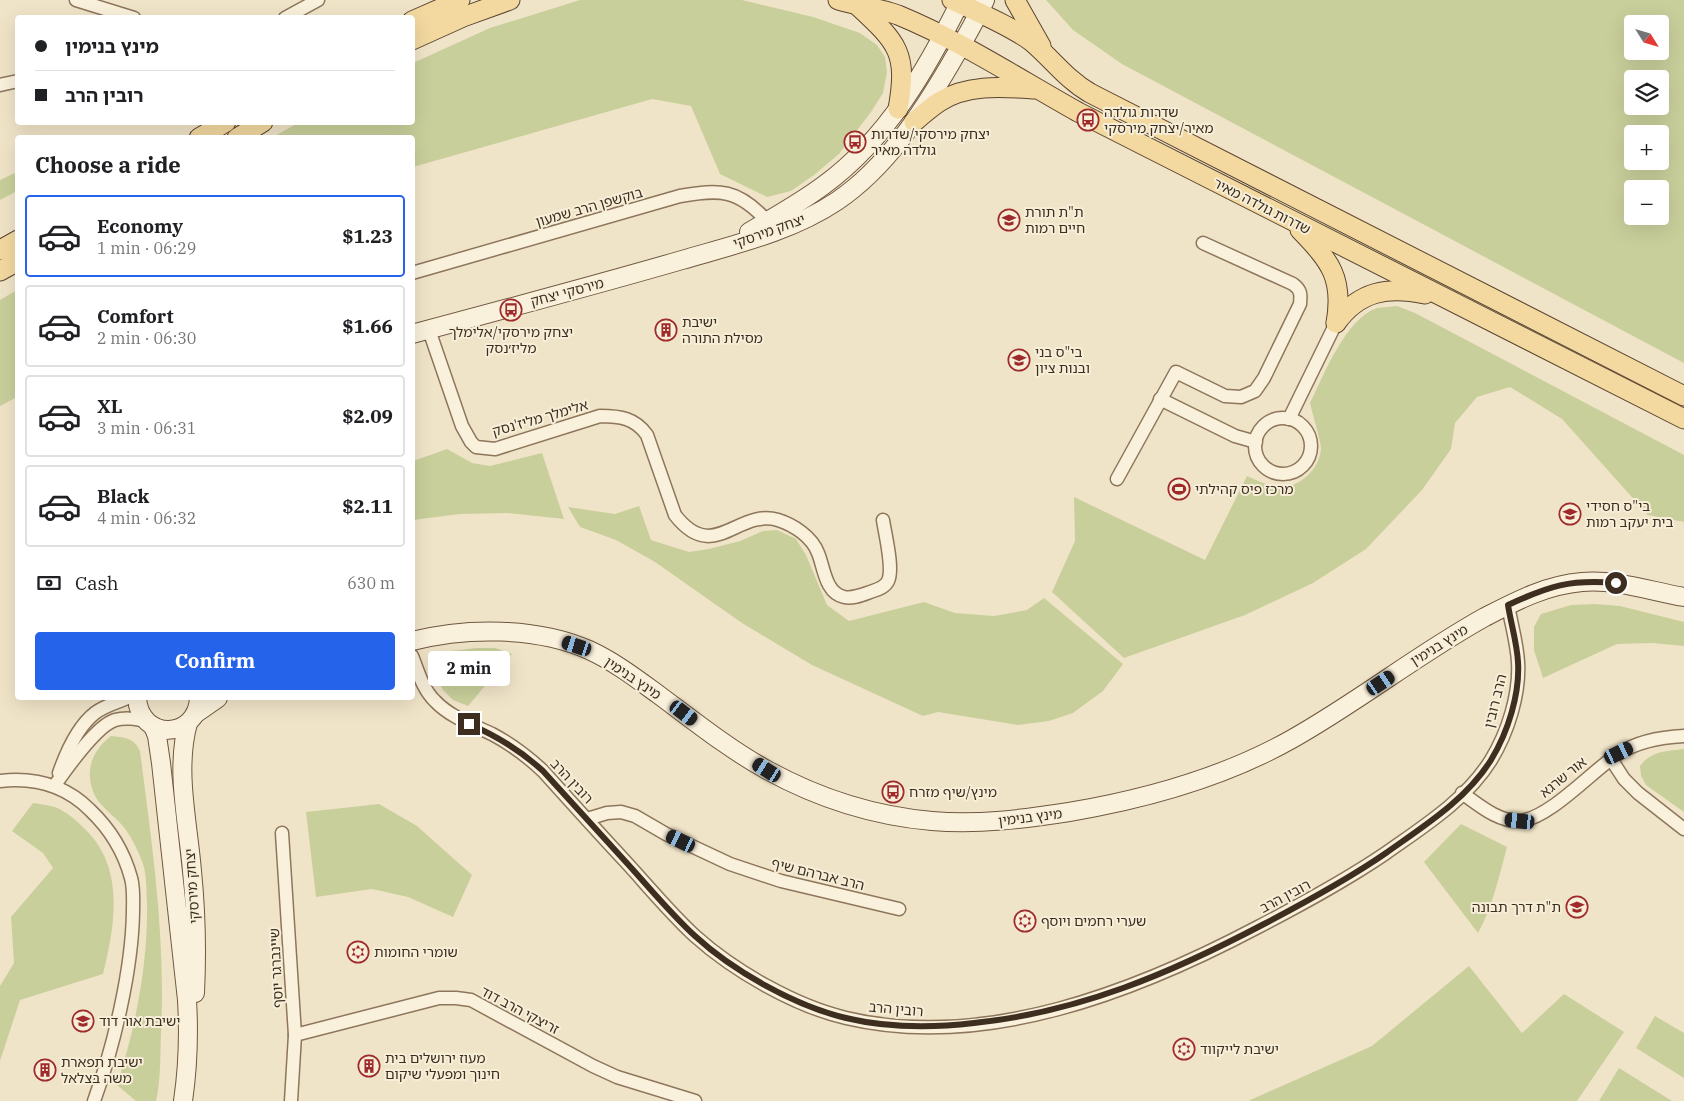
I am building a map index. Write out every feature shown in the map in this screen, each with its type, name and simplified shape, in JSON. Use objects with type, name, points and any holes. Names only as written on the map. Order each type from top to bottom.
[{"type":"main road","points":[[415,20],[460,0]]},
{"type":"main road","points":[[415,39],[463,17],[510,0]]},
{"type":"main road","name":"שדרות גולדה מאיר","points":[[838,0],[897,15],[961,45],[1078,112],[1684,419]]},
{"type":"main road","points":[[1015,0],[1045,53]]},
{"type":"main road","name":"שדרות גולדה מאיר","points":[[958,1],[982,7],[1029,40],[1045,53],[1071,80],[1090,93],[1684,396]]},
{"type":"main road","points":[[858,6],[892,39],[899,55],[902,68],[902,86],[898,109]]},
{"type":"main road","points":[[914,122],[939,102],[972,89],[992,87],[1038,89]]},
{"type":"main road","points":[[204,135],[221,125]]},
{"type":"main road","points":[[242,135],[258,125]]},
{"type":"main road","points":[[1291,220],[1320,252],[1335,277],[1338,284],[1339,300],[1336,323]]},
{"type":"main road","points":[[0,250],[15,242]]},
{"type":"main road","points":[[0,271],[15,263]]},
{"type":"main road","points":[[1336,323],[1346,309],[1380,292],[1409,292],[1442,298]]},
{"type":"street","points":[[76,0],[124,15]]},
{"type":"street","points":[[290,15],[318,0]]},
{"type":"street","name":"יצחק מירסקי","points":[[721,248],[797,204],[825,184],[864,150],[906,99],[942,36],[958,1]]},
{"type":"street","name":"יצחק מירסקי","points":[[721,248],[773,231],[812,215],[837,201],[879,164],[923,110],[982,7]]},
{"type":"street","points":[[0,85],[15,82]]},
{"type":"street","name":"בוקשפן הרב שמעון","points":[[415,272],[680,196],[706,192],[731,194],[744,200],[767,221]]},
{"type":"street","points":[[1117,479],[1176,372],[1225,396],[1241,397],[1255,391],[1264,378],[1300,304],[1301,296],[1299,289],[1293,284],[1204,243]]},
{"type":"street","name":"מירסקי יצחק","points":[[421,332],[610,281],[721,248]]},
{"type":"street","points":[[1289,419],[1336,323]]},
{"type":"street","name":"אלימלך מליז'נסק","points":[[421,332],[462,426],[476,447],[495,449],[600,416],[614,416],[628,420],[640,426],[647,435],[675,515],[683,525],[694,533],[705,536],[716,535],[753,521],[766,519],[790,524],[810,540],[818,552],[830,586],[836,594],[844,597],[854,597],[882,588],[888,581],[890,571],[883,520]]},
{"type":"street","points":[[1160,400],[1235,436],[1256,442]]},
{"type":"street","points":[[1282,418],[1298,422],[1305,429],[1310,438],[1311,447],[1309,457],[1303,465],[1292,473],[1282,474],[1273,473],[1264,468],[1256,456],[1256,442],[1261,428],[1273,420],[1282,418]]},
{"type":"street","name":"מינץ בנימין","points":[[415,640],[455,632],[496,631],[566,642],[588,650],[629,673],[711,734],[767,770],[819,794],[875,812],[909,818],[933,821],[975,822],[1024,820],[1134,800],[1204,779],[1234,767],[1289,741],[1448,638],[1508,605],[1538,592],[1557,585],[1584,581],[1616,583],[1640,588]]},
{"type":"street","points":[[1640,588],[1684,597]]},
{"type":"street","points":[[1640,588],[1684,602]]},
{"type":"street","name":"הרב רובין","points":[[1462,793],[1480,775],[1492,758],[1504,732],[1518,684],[1518,660],[1508,605]]},
{"type":"street","name":"רובין הרב","points":[[415,664],[424,686],[434,701],[469,724],[492,734],[526,755],[697,938],[754,980],[784,994],[845,1018],[900,1026],[942,1027],[999,1021],[1074,1005],[1122,989],[1219,948],[1323,893],[1361,870],[1436,818],[1462,793]]},
{"type":"street","points":[[55,785],[63,761],[85,722],[102,708],[122,700]]},
{"type":"street","name":"יצחק מירסקי","points":[[137,700],[138,706],[149,724],[158,745],[187,1000],[188,1050]]},
{"type":"street","points":[[55,785],[70,764],[104,726],[124,718],[149,724],[162,730],[180,728],[194,712],[215,700]]},
{"type":"street","name":"יצחק מירסקי","points":[[188,1050],[196,966],[192,872],[182,762],[194,712]]},
{"type":"street","name":"אור שרגא","points":[[1462,793],[1495,815],[1520,821],[1534,817],[1549,809],[1619,753],[1638,744],[1666,737],[1684,736]]},
{"type":"street","points":[[1611,759],[1628,783],[1684,829]]},
{"type":"street","points":[[0,781],[31,780],[55,785],[80,799],[105,826],[118,847],[131,879],[134,895],[133,926],[128,965],[112,1039],[96,1096]]},
{"type":"street","name":"הרב אברהם שיף","points":[[587,820],[607,813],[621,812],[628,814],[730,864],[781,881],[899,910]]},
{"type":"street","name":"שיינברגר יוסף","points":[[282,833],[295,1035],[291,1101]]},
{"type":"street","name":"זריצקי הרב דוד","points":[[295,1035],[439,998],[471,1000],[601,1070],[617,1077],[695,1101]]},
{"type":"street","points":[[183,1101],[188,1050]]},
{"type":"green space","points":[[580,0],[742,0],[813,17],[860,33],[877,45],[885,57],[887,72],[883,93],[839,154],[791,191],[767,197],[720,174],[691,106],[652,99],[415,166],[415,135],[277,135],[294,125],[415,125],[415,62],[490,28]]},
{"type":"green space","points":[[1046,0],[1684,0],[1684,363],[1122,64],[1073,30]]},
{"type":"green space","points":[[15,173],[15,192],[0,200],[0,180]]},
{"type":"green space","points":[[15,291],[15,398],[0,406],[0,300]]},
{"type":"green space","points":[[1397,306],[1415,313],[1684,455],[1684,522],[1648,515],[1562,419],[1510,387],[1477,397],[1455,423],[1451,449],[1422,490],[1366,549],[1313,583],[1245,615],[1124,658],[1052,592],[1075,541],[1074,497],[1205,560],[1247,476],[1279,487],[1287,487],[1302,480],[1314,468],[1319,459],[1321,449],[1310,403],[1337,349],[1345,336],[1366,314],[1377,308]]},
{"type":"green space","points":[[447,449],[472,463],[490,466],[542,453],[564,519],[508,513],[460,514],[415,520],[415,460]]},
{"type":"green space","points":[[639,506],[651,540],[689,552],[740,541],[763,531],[777,530],[796,539],[806,555],[827,605],[849,621],[924,602],[955,613],[994,616],[1027,610],[1044,598],[1123,664],[1103,691],[1073,713],[1049,721],[1018,725],[938,712],[923,716],[812,665],[742,623],[655,562],[616,540],[580,527],[568,507],[615,514]]},
{"type":"green space","points":[[1571,605],[1620,606],[1684,622],[1684,646],[1652,643],[1617,644],[1543,678],[1534,650],[1534,627],[1541,614]]},
{"type":"green space","points":[[495,648],[512,654],[468,706],[453,700],[443,690],[432,670],[434,660],[442,652]]},
{"type":"green space","points":[[111,736],[132,741],[140,751],[149,821],[162,962],[160,1067],[156,1101],[136,1101],[117,1085],[140,995],[147,925],[147,902],[146,878],[136,847],[123,826],[98,801],[90,779],[91,763],[94,756]]},
{"type":"green space","points":[[1684,749],[1684,812],[1646,785],[1641,776],[1640,766],[1649,757],[1654,755],[1666,751]]},
{"type":"green space","points":[[33,803],[55,807],[64,811],[86,830],[98,845],[107,862],[112,880],[114,898],[111,936],[103,974],[20,1000],[0,1061],[0,986],[14,963],[11,917],[53,868],[43,853],[12,831]]},
{"type":"green space","points":[[379,804],[417,826],[472,875],[453,917],[408,897],[372,889],[316,897],[306,812]]},
{"type":"green space","points":[[1461,824],[1507,847],[1492,902],[1478,933],[1424,862]]},
{"type":"green space","points":[[1469,966],[1522,1033],[1564,994],[1624,1032],[1577,1101],[1248,1101],[1372,1046]]},
{"type":"green space","points":[[1655,1016],[1684,1033],[1684,1078],[1636,1048]]},
{"type":"green space","points":[[1619,1068],[1672,1101],[1599,1101]]},
{"type":"place","name":"שדרות גולדה מאיר/יצחק מירסקי","points":[[1088,120]]},
{"type":"place","name":"יצחק מירסקי/שדרות גולדה מאיר","points":[[855,142]]},
{"type":"place","name":"ת\"ת תורת חיים רמות","points":[[1009,220]]},
{"type":"place","name":"יצחק מירסקי/אלימלך מליז׳נסק","points":[[511,310]]},
{"type":"place","name":"ישיבת מסילת התורה","points":[[666,330]]},
{"type":"place","name":"בי\"ס בני ובנות ציון","points":[[1019,360]]},
{"type":"place","name":"מרכז פיס קהילתי","points":[[1179,489]]},
{"type":"place","name":"בי\"ס חסידי בית יעקב רמות","points":[[1570,514]]},
{"type":"place","name":"מינץ/שיף מזרח","points":[[893,792]]},
{"type":"place","name":"ת\"ת דרך תבונה","points":[[1577,907]]},
{"type":"place","name":"שערי רחמים ויוסף","points":[[1025,921]]},
{"type":"place","name":"שומרי החומות","points":[[358,952]]},
{"type":"place","name":"ישיבת אור דוד","points":[[83,1021]]},
{"type":"place","name":"ישיבת לייקווד","points":[[1184,1049]]},
{"type":"place","name":"מעוז ירושלים בית חינוך ומפעלי שיקום","points":[[369,1066]]},
{"type":"place","name":"ישיבת תפארת משה בצלאל","points":[[45,1070]]},
{"type":"route","points":[[469,724],[492,734],[526,755],[697,938],[754,980],[820,1010],[845,1018],[910,1026],[942,1027],[999,1021],[1074,1005],[1168,971],[1219,948],[1323,893],[1361,870],[1436,818],[1480,775],[1492,758],[1504,732],[1518,684],[1518,660],[1508,605],[1557,585],[1584,581],[1616,583]]}]
